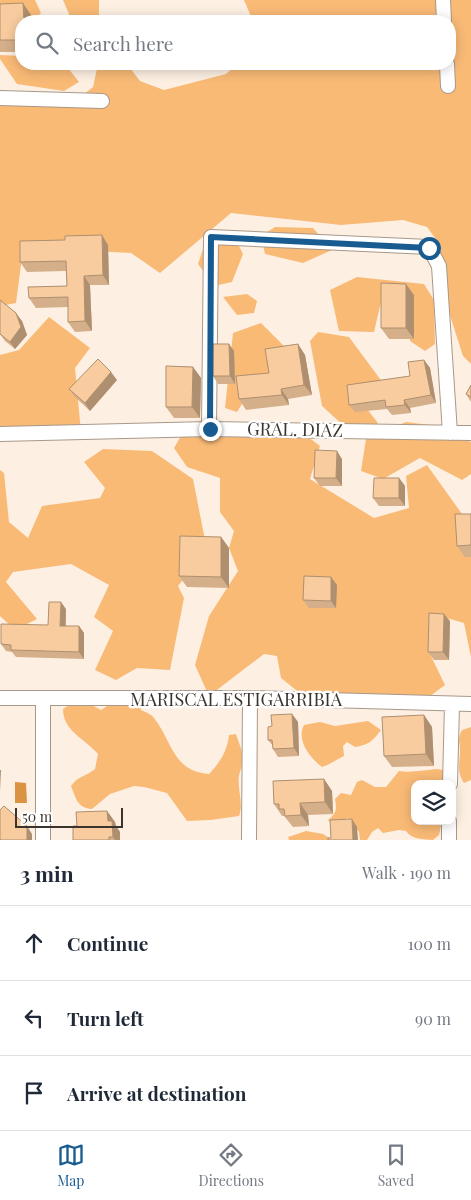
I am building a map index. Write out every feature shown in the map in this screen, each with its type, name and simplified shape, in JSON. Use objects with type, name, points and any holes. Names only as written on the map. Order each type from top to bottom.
[{"type":"street","points":[[443,0],[444,15]]},
{"type":"street","points":[[447,70],[448,86]]},
{"type":"street","points":[[0,98],[102,101]]},
{"type":"street","points":[[210,429],[211,237],[429,248],[439,266],[450,433]]},
{"type":"street","name":"GRAL. DIAZ","points":[[0,434],[210,429],[471,433]]},
{"type":"street","name":"MARISCAL ESTIGARRIBIA","points":[[0,698],[43,700],[250,698],[471,704]]},
{"type":"street","points":[[249,840],[250,698]]},
{"type":"street","points":[[43,700],[43,840]]},
{"type":"street","points":[[450,780],[452,704]]},
{"type":"street","points":[[449,825],[449,840]]},
{"type":"shaded area","points":[[0,0],[35,0],[41,13],[39,15],[15,15],[15,23],[0,25]]},
{"type":"shaded area","points":[[63,0],[99,0],[99,15],[69,15]]},
{"type":"shaded area","points":[[244,0],[471,0],[471,364],[463,356],[438,278],[441,246],[427,227],[403,220],[341,225],[231,213],[160,273],[131,253],[38,248],[22,257],[16,303],[0,306],[0,92],[75,101],[93,87],[97,70],[132,70],[140,81],[164,90],[226,74],[230,70],[456,70],[456,15],[250,15]]},
{"type":"shaded area","points":[[0,55],[15,56],[15,70],[70,70],[79,82],[64,91],[17,84],[0,59]]},
{"type":"shaded area","points":[[275,227],[313,228],[332,250],[303,263],[265,254],[261,236]]},
{"type":"shaded area","points":[[234,236],[243,254],[232,282],[214,286],[198,264],[204,246]]},
{"type":"shaded area","points":[[357,277],[424,284],[434,300],[435,344],[425,351],[410,341],[408,311],[391,297],[381,302],[374,332],[339,331],[330,290]]},
{"type":"shaded area","points":[[247,294],[257,301],[254,313],[237,315],[223,297]]},
{"type":"shaded area","points":[[49,317],[90,348],[75,368],[81,432],[0,428],[0,355],[19,350]]},
{"type":"shaded area","points":[[261,323],[288,350],[272,389],[249,393],[237,412],[225,408],[233,333]]},
{"type":"shaded area","points":[[318,332],[349,337],[383,383],[356,395],[378,423],[368,432],[344,426],[322,406],[310,341]]},
{"type":"shaded area","points":[[406,422],[445,427],[471,442],[471,474],[462,480],[420,458],[383,479],[361,471],[366,439]]},
{"type":"shaded area","points":[[185,429],[252,437],[299,430],[320,446],[310,479],[374,518],[409,508],[406,476],[427,465],[462,514],[460,547],[471,553],[471,657],[464,623],[443,617],[428,650],[445,685],[426,699],[301,694],[281,678],[277,656],[264,654],[209,696],[195,665],[209,616],[238,571],[229,548],[234,531],[220,512],[220,478],[187,467],[174,448]]},
{"type":"shaded area","points":[[103,449],[152,451],[193,479],[207,550],[178,586],[184,598],[170,670],[137,668],[116,680],[95,670],[113,631],[94,617],[109,585],[71,564],[13,572],[6,582],[37,619],[15,630],[0,616],[0,470],[4,473],[9,522],[28,538],[42,506],[100,498],[105,488],[84,462]]},
{"type":"shaded area","points":[[127,690],[140,701],[141,710],[154,718],[180,761],[197,772],[209,774],[227,747],[229,735],[236,734],[243,760],[239,774],[241,806],[239,816],[187,821],[167,793],[134,786],[110,794],[92,809],[83,807],[80,804],[71,786],[76,780],[95,769],[98,754],[70,729],[66,723],[63,709],[72,704],[82,703],[101,710]]},
{"type":"shaded area","points":[[368,721],[381,730],[370,742],[355,747],[347,742],[343,746],[344,756],[322,767],[309,754],[303,743],[302,731],[304,725],[320,722],[335,726]]},
{"type":"shaded area","points":[[471,727],[471,780],[464,783],[459,771],[459,738],[462,730]]},
{"type":"shaded area","points":[[443,770],[444,780],[411,780],[411,825],[441,825],[439,835],[433,840],[415,838],[406,831],[399,830],[383,833],[378,828],[372,832],[367,840],[360,840],[359,832],[348,818],[333,825],[328,820],[335,811],[335,799],[341,793],[351,795],[357,782],[362,780],[375,787],[386,787],[399,771]]},
{"type":"shaded area","points":[[15,782],[26,783],[27,803],[15,803]]},
{"type":"shaded area","points":[[306,831],[323,834],[333,840],[289,840],[288,837]]},
{"type":"building","points":[[23,3],[24,15],[15,15],[15,40],[0,40],[0,4]]},
{"type":"building","points":[[102,235],[103,275],[84,276],[85,321],[68,322],[68,297],[29,298],[28,287],[67,286],[66,261],[20,262],[20,241],[65,240],[65,236]]},
{"type":"building","points":[[381,283],[406,284],[406,328],[381,328]]},
{"type":"building","points":[[0,300],[16,313],[21,327],[10,342],[0,334]]},
{"type":"building","points":[[213,344],[229,344],[230,376],[213,376]]},
{"type":"building","points":[[298,344],[304,385],[281,389],[282,395],[239,399],[236,376],[269,373],[265,349]]},
{"type":"building","points":[[98,359],[111,372],[85,403],[69,389]]},
{"type":"building","points":[[424,360],[431,395],[404,400],[405,405],[386,407],[385,400],[349,405],[347,385],[410,376],[408,362]]},
{"type":"building","points":[[166,366],[193,367],[192,407],[166,407]]},
{"type":"building","points":[[471,385],[471,397],[466,394]]},
{"type":"building","points":[[315,450],[337,451],[336,478],[314,478]]},
{"type":"building","points":[[374,478],[399,478],[399,498],[373,498]]},
{"type":"building","points":[[455,514],[471,514],[471,545],[457,546]]},
{"type":"building","points":[[180,536],[221,537],[221,577],[179,576]]},
{"type":"building","points":[[304,576],[331,577],[331,601],[303,600]]},
{"type":"building","points":[[49,602],[61,602],[60,626],[79,626],[79,652],[11,650],[11,645],[1,644],[1,624],[48,625]]},
{"type":"building","points":[[429,613],[444,614],[443,652],[428,652]]},
{"type":"building","points":[[292,714],[294,748],[273,749],[272,740],[268,740],[268,727],[272,726],[271,715]]},
{"type":"building","points":[[424,715],[426,754],[384,756],[382,717]]},
{"type":"building","points":[[324,779],[325,802],[300,803],[301,815],[285,816],[284,809],[279,809],[279,804],[274,804],[273,781]]},
{"type":"building","points":[[4,806],[27,826],[27,840],[0,840],[0,810]]},
{"type":"building","points":[[107,811],[108,821],[112,821],[113,837],[109,837],[109,840],[73,840],[73,826],[77,826],[76,812]]},
{"type":"building","points":[[352,819],[353,840],[328,840],[328,838],[331,838],[330,820]]},
{"type":"route","points":[[210,429],[211,237],[429,248]]}]
